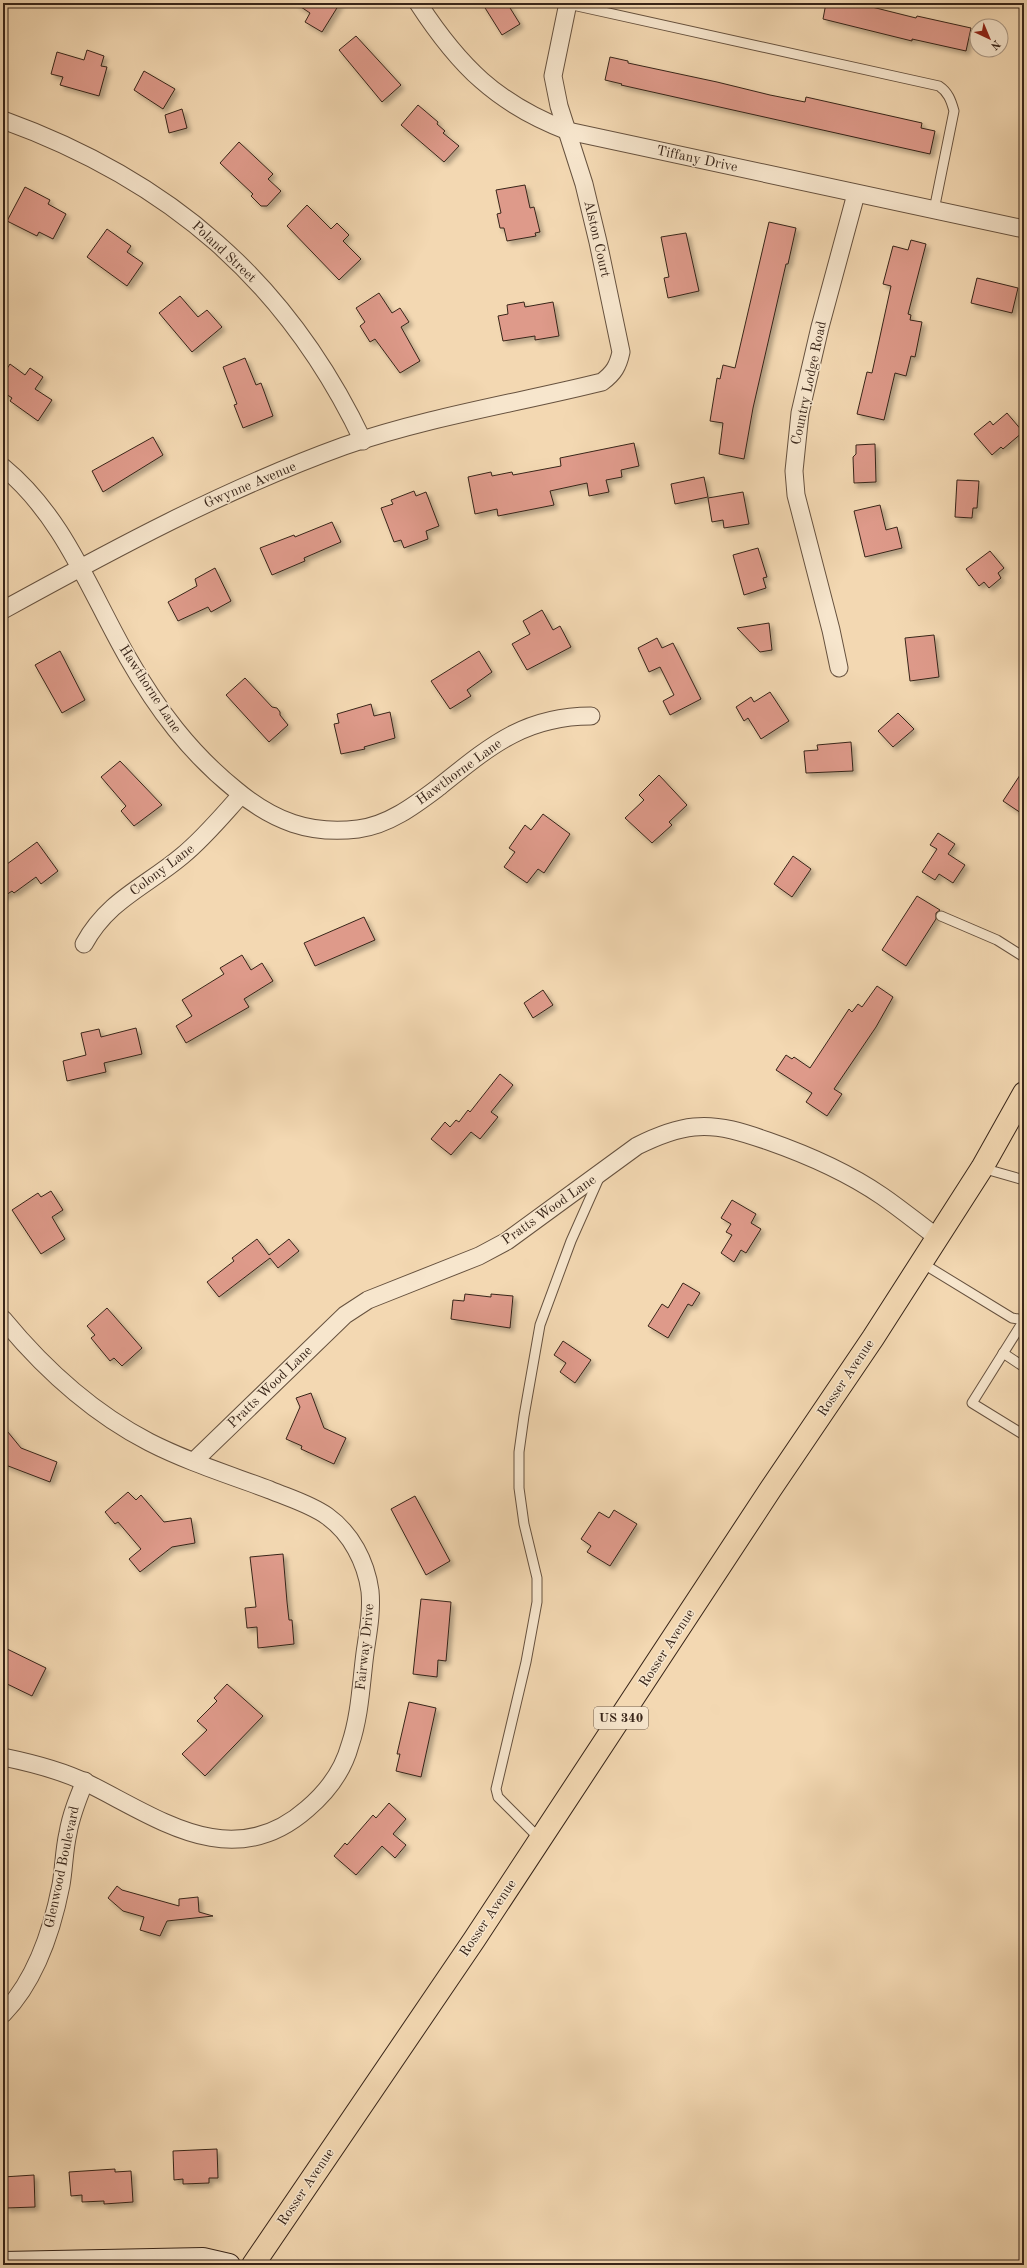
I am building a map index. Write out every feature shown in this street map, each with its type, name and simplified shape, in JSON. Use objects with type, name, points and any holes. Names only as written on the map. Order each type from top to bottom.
[{"type":"main road","name":"Rosser Avenue","points":[[253,2265],[540,1839],[922,1263],[982,1168],[1024,1093]]},
{"type":"main road","name":"Rosser Avenue","points":[[982,1168],[1024,1118]]},
{"type":"street","name":"Tiffany Drive","points":[[418,3],[441,38],[459,60],[485,84],[519,109],[541,121],[568,131],[1024,229]]},
{"type":"street","name":"Alston Court","points":[[514,403],[602,382],[612,375],[618,366],[621,352],[598,242],[568,131],[559,106],[553,76],[568,4]]},
{"type":"street","name":"Poland Street","points":[[3,120],[40,133],[94,159],[140,185],[211,236],[240,263],[291,323],[321,363],[348,408],[363,440]]},
{"type":"street","name":"Country Lodge Road","points":[[839,668],[831,630],[796,495],[794,471],[800,413],[822,320],[856,194]]},
{"type":"street","name":"Gwynne Avenue","points":[[3,610],[82,567],[195,509],[271,476],[363,440],[430,422],[514,403]]},
{"type":"street","name":"Hawthorne Lane","points":[[3,467],[39,505],[82,567],[128,657],[164,716],[185,743],[212,770],[241,795],[287,823],[323,831],[344,831],[371,828],[388,821],[418,803],[471,761],[518,730],[556,718],[591,716]]},
{"type":"street","name":"Colony Lane","points":[[84,944],[94,926],[109,910],[200,840],[241,795]]},
{"type":"street","name":"Pratts Wood Lane","points":[[194,1461],[345,1315],[368,1300],[479,1256],[496,1247],[637,1146],[654,1137],[683,1129],[719,1127],[755,1136],[800,1152],[842,1172],[882,1196],[938,1238]]},
{"type":"street","name":"Fairway Drive","points":[[3,1319],[28,1350],[61,1382],[88,1405],[123,1428],[152,1444],[308,1505],[336,1524],[355,1546],[364,1567],[370,1590],[371,1614],[355,1731],[347,1756],[335,1778],[319,1798],[298,1817],[282,1827],[260,1835],[233,1839],[210,1838],[185,1831],[152,1818],[85,1781],[40,1765],[3,1757]]},
{"type":"street","name":"Glenwood Boulevard","points":[[3,2014],[25,1987],[49,1934],[61,1884],[68,1834],[77,1800],[85,1781]]},
{"type":"street","points":[[3,2263],[203,2259],[229,2265]]},
{"type":"lane","points":[[568,4],[939,86],[945,90],[951,100],[954,111],[934,210]]},
{"type":"lane","points":[[941,916],[997,940],[1024,957]]},
{"type":"lane","points":[[982,1168],[1024,1180]]},
{"type":"lane","points":[[540,1839],[498,1797],[496,1789],[526,1662],[537,1602],[536,1578],[524,1524],[519,1488],[519,1452],[540,1325],[571,1241],[601,1173]]},
{"type":"lane","points":[[922,1263],[1012,1318],[1024,1320],[972,1403],[1024,1435]]},
{"type":"lane","points":[[1003,1353],[1024,1367]]},
{"type":"building","points":[[295,3],[340,3],[322,32],[305,22],[310,13]]},
{"type":"building","points":[[482,3],[507,3],[520,24],[502,35]]},
{"type":"building","points":[[826,3],[856,3],[916,18],[917,16],[969,28],[969,37],[966,51],[912,39],[912,41],[823,19]]},
{"type":"building","points":[[356,36],[401,85],[382,102],[339,50]]},
{"type":"building","points":[[87,50],[104,56],[101,66],[107,67],[99,96],[60,85],[63,77],[51,74],[57,52],[84,60]]},
{"type":"building","points":[[610,57],[628,61],[628,63],[770,95],[805,102],[806,97],[922,123],[921,128],[935,131],[930,154],[621,85],[622,84],[605,80]]},
{"type":"building","points":[[144,71],[175,89],[163,109],[134,90]]},
{"type":"building","points":[[418,105],[438,122],[437,124],[445,131],[443,133],[459,146],[444,162],[401,125]]},
{"type":"building","points":[[182,109],[187,128],[169,133],[165,115]]},
{"type":"building","points":[[239,142],[273,174],[268,179],[281,191],[267,206],[261,206],[251,196],[253,194],[220,163]]},
{"type":"building","points":[[525,185],[530,208],[534,207],[540,232],[535,233],[536,236],[507,241],[504,228],[500,228],[497,214],[501,213],[496,190]]},
{"type":"building","points":[[25,187],[50,200],[48,204],[66,214],[53,239],[39,232],[37,236],[7,221]]},
{"type":"building","points":[[307,205],[331,229],[337,223],[349,235],[343,241],[361,259],[339,280],[287,226]]},
{"type":"building","points":[[769,222],[796,228],[788,264],[786,264],[753,408],[744,459],[719,454],[723,423],[710,421],[717,378],[720,379],[723,365],[735,368]]},
{"type":"building","points":[[107,229],[131,246],[127,252],[143,263],[127,286],[87,257]]},
{"type":"building","points":[[686,233],[699,291],[668,298],[664,278],[669,277],[661,237]]},
{"type":"building","points":[[911,240],[926,244],[908,314],[911,315],[910,320],[922,322],[915,357],[911,356],[906,376],[895,373],[884,420],[857,414],[867,372],[872,373],[891,286],[883,284],[893,246],[908,250]]},
{"type":"building","points":[[977,278],[1018,288],[1012,313],[971,303]]},
{"type":"building","points":[[379,293],[392,313],[400,308],[409,322],[401,327],[420,361],[400,373],[375,339],[370,342],[360,326],[365,322],[356,308]]},
{"type":"building","points":[[180,296],[198,317],[207,310],[222,327],[192,352],[159,313]]},
{"type":"building","points":[[524,302],[525,307],[553,302],[559,336],[535,340],[535,336],[503,341],[498,316],[508,314],[507,305]]},
{"type":"building","points":[[245,358],[256,385],[261,383],[273,416],[243,428],[234,405],[237,404],[223,367]]},
{"type":"building","points":[[10,364],[25,375],[30,368],[43,377],[35,389],[52,400],[38,421],[10,401],[12,398],[3,392],[3,375]]},
{"type":"building","points":[[1007,413],[1023,432],[1003,449],[1001,447],[992,455],[974,434],[990,421],[993,425]]},
{"type":"building","points":[[153,437],[163,455],[103,492],[92,471]]},
{"type":"building","points":[[634,443],[639,466],[621,470],[622,477],[606,480],[609,492],[589,496],[587,483],[550,491],[554,505],[498,516],[497,509],[475,514],[468,477],[491,472],[492,476],[512,472],[513,475],[561,466],[560,458]]},
{"type":"building","points":[[875,444],[876,482],[854,483],[853,457],[856,454],[856,445]]},
{"type":"building","points":[[704,477],[708,497],[675,504],[671,484]]},
{"type":"building","points":[[957,480],[979,481],[977,508],[973,508],[972,518],[955,517]]},
{"type":"building","points":[[414,491],[416,496],[426,492],[439,526],[426,531],[428,539],[404,548],[401,540],[394,542],[381,508],[393,504],[391,500]]},
{"type":"building","points":[[743,492],[749,524],[724,528],[723,520],[712,522],[708,498]]},
{"type":"building","points":[[880,505],[886,530],[897,527],[902,548],[865,557],[854,511]]},
{"type":"building","points":[[332,522],[341,542],[304,558],[305,561],[272,575],[260,548],[294,535],[295,537]]},
{"type":"building","points":[[758,548],[767,577],[763,578],[766,588],[744,595],[733,555]]},
{"type":"building","points":[[990,551],[1004,568],[998,573],[1001,578],[989,588],[984,582],[979,586],[966,569]]},
{"type":"building","points":[[215,568],[231,601],[211,612],[208,607],[178,621],[168,602],[197,586],[195,579]]},
{"type":"building","points":[[542,610],[553,630],[560,626],[571,647],[527,670],[512,644],[530,634],[523,621]]},
{"type":"building","points":[[769,623],[772,650],[760,652],[737,628]]},
{"type":"building","points":[[934,635],[939,677],[910,681],[905,638]]},
{"type":"building","points":[[657,638],[662,648],[673,643],[701,699],[670,715],[663,701],[674,695],[660,667],[649,672],[638,648]]},
{"type":"building","points":[[60,651],[85,700],[62,713],[35,665]]},
{"type":"building","points":[[479,651],[492,672],[467,690],[471,696],[450,709],[431,681]]},
{"type":"building","points":[[245,678],[272,707],[277,708],[280,715],[288,725],[269,742],[226,695]]},
{"type":"building","points":[[770,692],[789,721],[761,739],[748,718],[744,721],[736,707],[751,697],[754,702]]},
{"type":"building","points":[[371,704],[374,716],[390,712],[395,738],[364,747],[365,749],[341,754],[334,724],[339,723],[337,714]]},
{"type":"building","points":[[898,713],[914,729],[893,747],[878,731]]},
{"type":"building","points":[[851,742],[853,771],[806,773],[804,751],[818,750],[817,745]]},
{"type":"building","points":[[120,761],[162,805],[134,826],[121,811],[126,806],[101,777]]},
{"type":"building","points":[[1024,769],[1024,815],[1003,801]]},
{"type":"building","points":[[659,775],[687,805],[669,822],[672,825],[652,843],[625,818],[644,800],[639,795]]},
{"type":"building","points":[[543,814],[570,834],[544,873],[538,869],[527,883],[504,867],[515,852],[509,848],[525,825],[531,830]]},
{"type":"building","points":[[938,833],[955,844],[948,854],[965,865],[953,883],[939,874],[935,880],[922,872],[937,849],[930,845]]},
{"type":"building","points":[[37,842],[58,871],[41,884],[36,877],[14,893],[12,891],[3,897],[3,867]]},
{"type":"building","points":[[793,856],[811,869],[792,897],[774,884]]},
{"type":"building","points":[[917,896],[940,910],[936,913],[936,919],[906,966],[882,950]]},
{"type":"building","points":[[364,917],[375,940],[315,966],[304,943]]},
{"type":"building","points":[[242,955],[251,970],[262,963],[273,981],[244,999],[249,1007],[186,1043],[176,1026],[192,1016],[182,1000],[224,974],[220,968]]},
{"type":"building","points":[[877,986],[893,997],[876,1027],[834,1089],[842,1094],[827,1116],[806,1102],[812,1093],[776,1070],[786,1055],[792,1059],[794,1057],[810,1068],[849,1009],[852,1012],[858,1004],[862,1007]]},
{"type":"building","points":[[543,990],[553,1005],[533,1018],[524,1003]]},
{"type":"building","points":[[136,1028],[142,1054],[104,1063],[106,1072],[67,1081],[63,1061],[86,1055],[81,1033],[99,1029],[101,1037]]},
{"type":"building","points":[[500,1074],[513,1085],[491,1112],[498,1117],[480,1139],[471,1132],[451,1155],[431,1139],[445,1122],[450,1127],[456,1120],[459,1122],[468,1110],[470,1112]]},
{"type":"building","points":[[51,1191],[63,1210],[52,1217],[65,1239],[41,1254],[12,1210],[38,1193],[41,1197]]},
{"type":"building","points":[[732,1200],[756,1214],[751,1223],[761,1229],[746,1253],[741,1250],[734,1262],[721,1253],[732,1235],[726,1232],[731,1224],[721,1218]]},
{"type":"building","points":[[257,1239],[269,1255],[289,1239],[299,1251],[278,1268],[270,1258],[219,1297],[207,1282],[234,1261],[232,1258]]},
{"type":"building","points":[[683,1283],[700,1293],[692,1306],[688,1304],[668,1338],[648,1326],[662,1304],[668,1308]]},
{"type":"building","points":[[465,1294],[491,1297],[491,1294],[513,1296],[510,1328],[451,1319],[453,1300],[464,1301]]},
{"type":"building","points":[[107,1308],[142,1348],[122,1366],[114,1358],[110,1361],[91,1338],[95,1335],[87,1326]]},
{"type":"building","points":[[563,1341],[591,1360],[575,1383],[560,1372],[566,1363],[554,1355]]},
{"type":"building","points":[[311,1393],[324,1428],[346,1438],[334,1464],[301,1449],[302,1446],[286,1439],[300,1407],[296,1398]]},
{"type":"building","points":[[3,1426],[21,1448],[57,1462],[50,1482],[3,1464]]},
{"type":"building","points":[[128,1492],[136,1500],[141,1495],[164,1522],[191,1518],[195,1543],[172,1547],[140,1572],[129,1559],[141,1549],[118,1522],[115,1524],[105,1512]]},
{"type":"building","points":[[415,1496],[450,1561],[426,1575],[391,1509]]},
{"type":"building","points":[[614,1510],[637,1524],[610,1566],[587,1552],[591,1546],[581,1539],[599,1512],[609,1518]]},
{"type":"building","points":[[283,1554],[289,1620],[292,1620],[294,1644],[258,1648],[257,1627],[247,1628],[245,1608],[256,1607],[250,1557]]},
{"type":"building","points":[[421,1599],[451,1602],[446,1661],[438,1660],[437,1677],[413,1674]]},
{"type":"building","points":[[3,1647],[46,1668],[32,1696],[3,1682]]},
{"type":"building","points":[[227,1684],[263,1716],[205,1776],[182,1754],[207,1730],[197,1721],[217,1701],[214,1698]]},
{"type":"building","points":[[409,1702],[436,1708],[421,1777],[396,1771],[400,1754],[397,1754]]},
{"type":"building","points":[[389,1803],[406,1819],[393,1834],[406,1845],[395,1858],[382,1846],[356,1875],[334,1856],[345,1843],[347,1845],[373,1815],[376,1818]]},
{"type":"building","points":[[117,1886],[122,1890],[179,1906],[179,1899],[198,1897],[199,1912],[213,1916],[167,1921],[160,1936],[140,1930],[144,1917],[123,1911],[108,1898]]},
{"type":"building","points":[[217,2149],[218,2178],[209,2178],[209,2183],[183,2184],[183,2179],[174,2180],[173,2151]]},
{"type":"building","points":[[115,2169],[115,2172],[131,2171],[133,2202],[104,2204],[104,2201],[82,2202],[82,2195],[71,2196],[69,2172]]},
{"type":"building","points":[[34,2175],[35,2207],[6,2208],[6,2203],[3,2203],[3,2177]]}]
